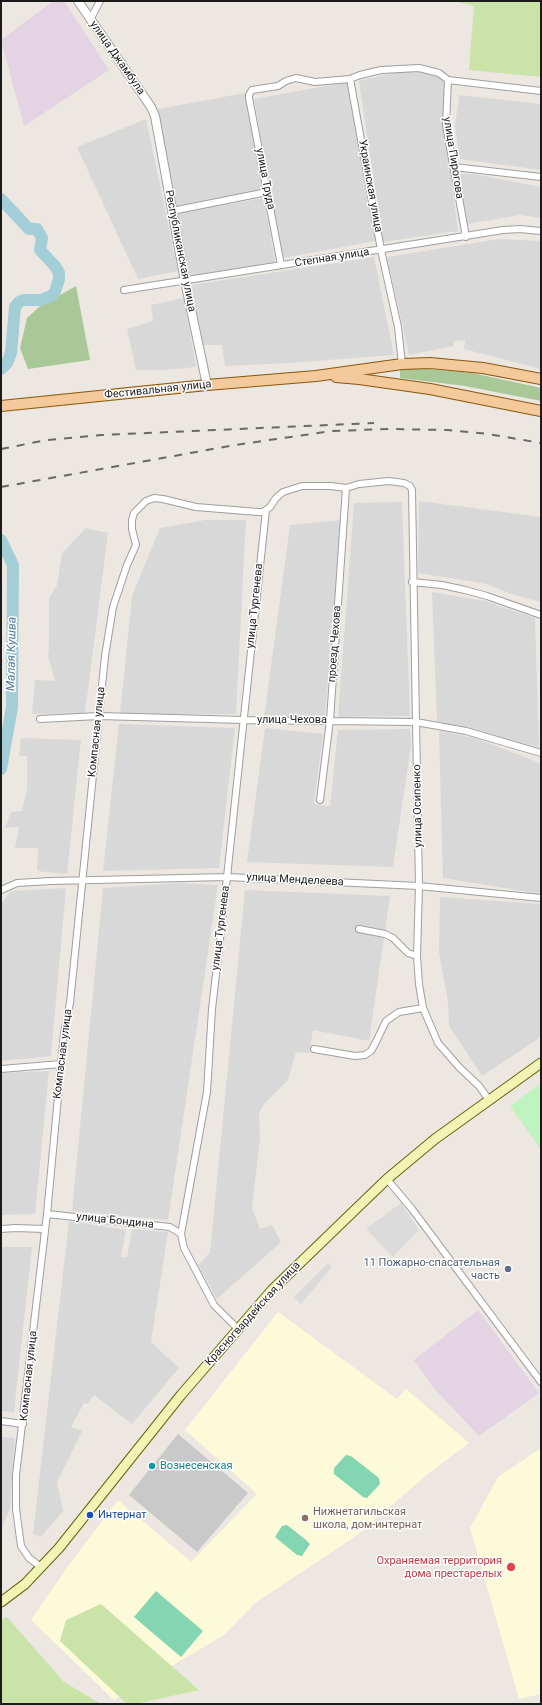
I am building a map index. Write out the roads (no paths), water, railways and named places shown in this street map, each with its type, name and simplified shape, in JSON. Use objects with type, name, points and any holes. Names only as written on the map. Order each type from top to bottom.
[{"type":"main road","name":"Фестивальная улица","points":[[1,406],[207,385],[316,376],[402,364],[430,363],[483,368],[541,379]]},
{"type":"main road","points":[[384,366],[382,371],[384,382]]},
{"type":"main road","name":"Фестивальная улица","points":[[316,376],[359,378],[466,396],[541,411]]},
{"type":"main road","name":"Красногвардейская улица","points":[[1,1602],[25,1584],[76,1527],[181,1395],[237,1328],[272,1290],[387,1179],[435,1139],[541,1063]]},
{"type":"street","name":"улица Джамбула","points":[[78,1],[151,107],[155,116]]},
{"type":"street","points":[[90,20],[100,1]]},
{"type":"street","points":[[350,80],[360,75],[381,70],[419,68],[439,73],[448,80],[541,91]]},
{"type":"street","name":"улица Труда","points":[[282,265],[250,92],[255,89],[278,86],[286,81],[296,78],[315,82],[350,80]]},
{"type":"street","name":"Украинская улица","points":[[350,80],[381,250],[398,327],[402,364]]},
{"type":"street","name":"улица Пирогова","points":[[448,80],[446,125],[466,237]]},
{"type":"street","name":"Республиканская улица","points":[[155,116],[185,281],[207,385]]},
{"type":"street","points":[[454,167],[541,177]]},
{"type":"street","points":[[172,211],[268,192]]},
{"type":"street","name":"Степная улица","points":[[124,290],[515,229],[541,231]]},
{"type":"street","name":"улица Осипенко","points":[[346,488],[359,484],[389,481],[404,483],[410,486],[412,490],[412,582],[419,886],[417,956],[423,1008],[438,1043],[459,1067],[479,1086],[489,1100]]},
{"type":"street","points":[[266,510],[283,492],[302,486],[331,486],[346,488]]},
{"type":"street","name":"проезд Чехова","points":[[320,800],[330,720],[346,488]]},
{"type":"street","name":"Компасная улица","points":[[41,1567],[24,1552],[19,1537],[16,1486],[47,1214],[64,1032],[70,1003],[105,656],[113,607],[127,565],[136,545],[132,520],[134,513],[146,501],[154,498],[215,510],[258,512],[266,510]]},
{"type":"street","name":"улица Тургенева","points":[[237,1328],[214,1305],[184,1248],[181,1234],[206,1092],[212,1009],[266,510]]},
{"type":"street","points":[[412,582],[442,585],[466,590],[541,615]]},
{"type":"street","name":"улица Чехова","points":[[40,719],[99,716],[244,720],[416,722],[466,731],[541,753]]},
{"type":"street","name":"улица Менделеева","points":[[1,890],[17,883],[227,877],[419,886],[541,898]]},
{"type":"street","points":[[359,929],[385,934],[393,938],[408,953],[417,956]]},
{"type":"street","points":[[314,1049],[355,1056],[365,1055],[371,1050],[376,1042],[386,1021],[399,1012],[423,1008]]},
{"type":"street","points":[[1,1069],[61,1064]]},
{"type":"street","points":[[387,1179],[541,1382]]},
{"type":"street","name":"улица Бондина","points":[[47,1214],[170,1227],[181,1234]]},
{"type":"street","points":[[1,1229],[45,1229]]},
{"type":"street","points":[[1,1421],[23,1424]]},
{"type":"waterway","name":"Малая Кушва","points":[[1,199],[29,229],[37,229],[42,238],[40,250],[55,266],[59,273],[59,279],[55,292],[51,296],[41,300],[23,300],[15,307],[11,353],[7,363],[1,369]]},
{"type":"waterway","name":"Малая Кушва","points":[[1,540],[13,565],[12,707],[1,769]]},
{"type":"railway","points":[[1,449],[47,440],[102,435],[374,423]]},
{"type":"railway","points":[[1,487],[235,445],[332,431],[389,429],[448,430],[488,434],[541,443]]},
{"type":"place","name":"11 Пожарно-спасательная часть","points":[[508,1269]]},
{"type":"place","name":"Вознесенская","points":[[152,1466]]},
{"type":"place","name":"Интернат","points":[[90,1515]]},
{"type":"place","name":"Нижнетагильская школа, дом-интернат","points":[[305,1518]]},
{"type":"place","name":"Охраняемая территория дома престарелых","points":[[511,1567]]}]
